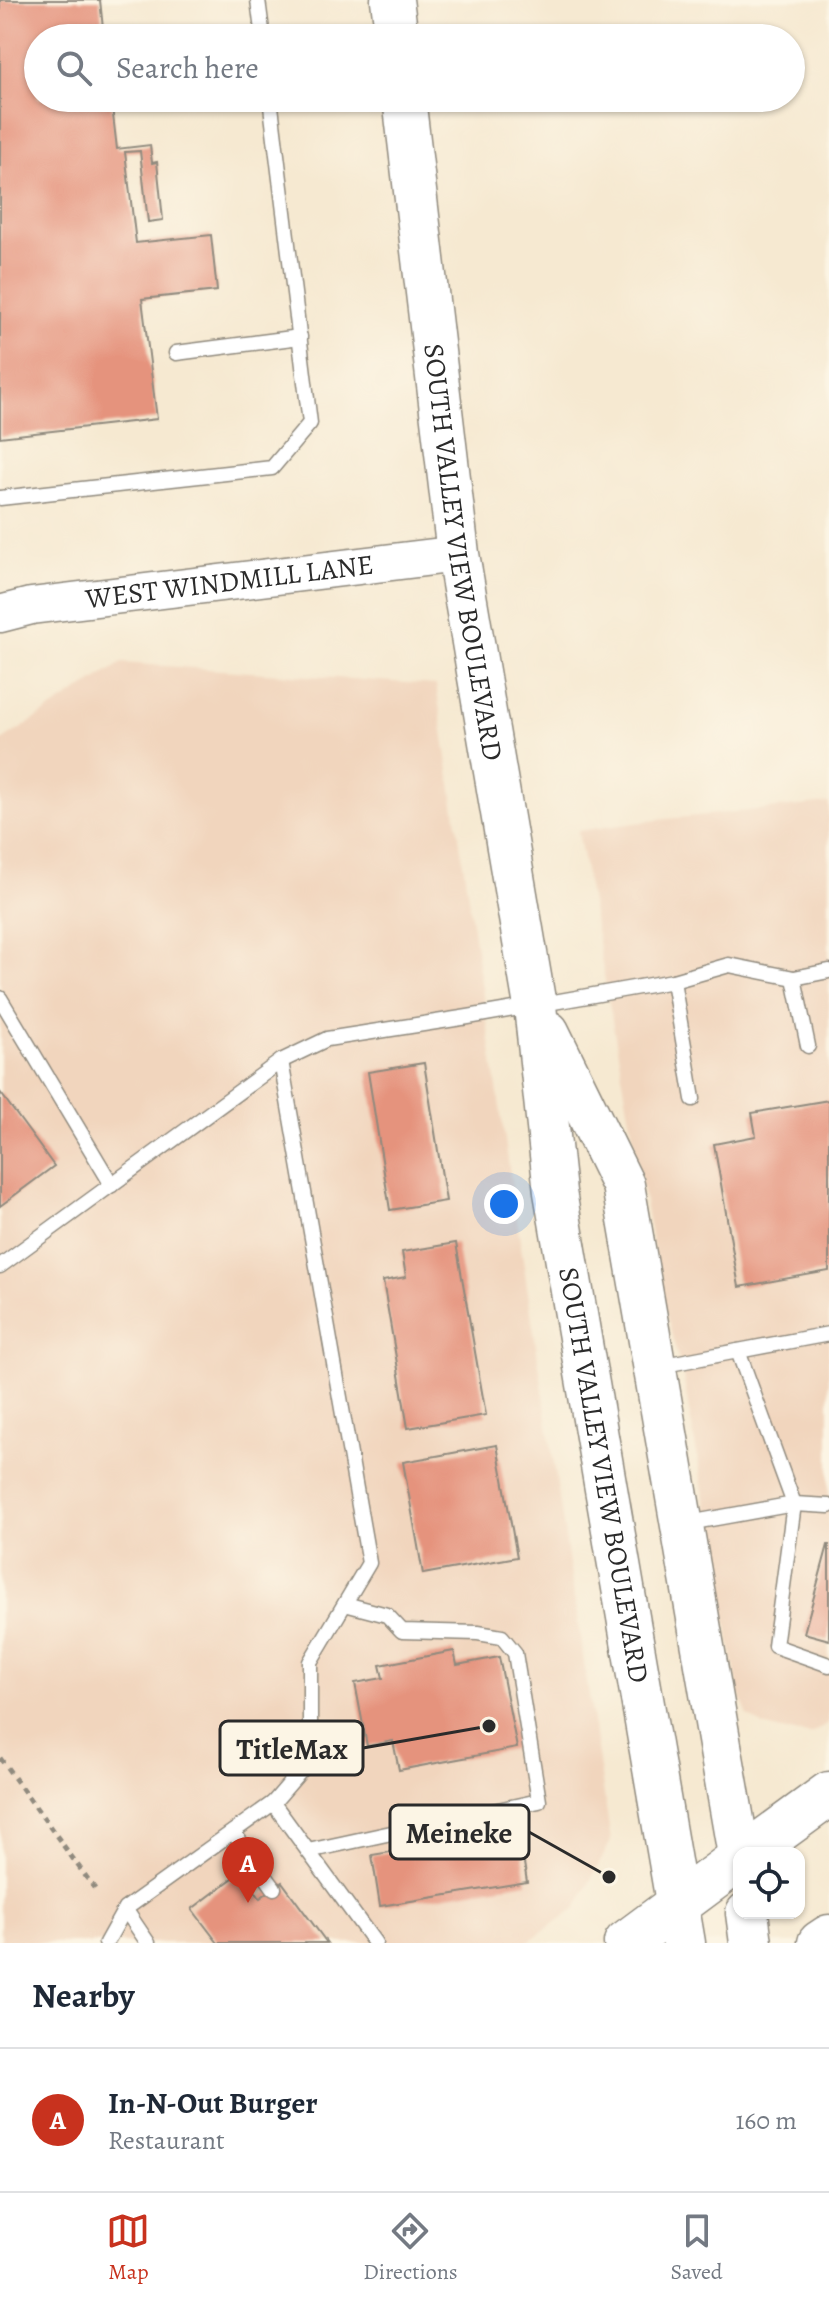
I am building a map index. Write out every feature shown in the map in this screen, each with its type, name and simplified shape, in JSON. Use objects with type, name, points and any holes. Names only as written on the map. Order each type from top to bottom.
[{"type":"highway","points":[[756,1847],[829,1794]]},
{"type":"highway","points":[[626,1943],[681,1924],[733,1864]]},
{"type":"highway","points":[[820,1943],[829,1937]]},
{"type":"main road","points":[[392,0],[395,24]]},
{"type":"main road","name":"SOUTH VALLEY VIEW BOULEVARD","points":[[406,112],[458,554],[535,1006],[555,1192],[681,1924]]},
{"type":"main road","name":"SOUTH VALLEY VIEW BOULEVARD","points":[[535,1006],[623,1185],[737,1847]]},
{"type":"main road","points":[[748,1919],[751,1943]]},
{"type":"street","name":"WEST WINDMILL LANE","points":[[0,614],[31,606],[458,554]]},
{"type":"lane","points":[[258,0],[261,24]]},
{"type":"lane","points":[[0,498],[272,468],[310,423],[272,112]]},
{"type":"lane","points":[[176,353],[300,337]]},
{"type":"lane","points":[[0,1266],[281,1061],[327,1039],[673,981],[729,965],[794,978],[829,971]]},
{"type":"lane","points":[[794,978],[808,1046]]},
{"type":"lane","points":[[673,981],[693,1099]]},
{"type":"lane","points":[[0,998],[112,1185]]},
{"type":"lane","points":[[106,1943],[125,1909],[273,1803],[310,1760],[310,1662],[369,1563],[281,1061]]},
{"type":"lane","points":[[655,1366],[829,1334]]},
{"type":"lane","points":[[738,1351],[794,1504],[775,1646],[829,1665]]},
{"type":"lane","points":[[683,1524],[794,1504],[829,1506]]},
{"type":"lane","points":[[308,1851],[539,1801],[515,1653],[502,1637],[478,1633],[402,1631],[387,1615],[345,1604]]},
{"type":"lane","points":[[273,1803],[375,1943]]},
{"type":"lane","points":[[233,1832],[274,1888]]},
{"type":"lane","points":[[125,1909],[148,1943]]},
{"type":"path","points":[[0,1758],[95,1889]]},
{"type":"shaded area","points":[[122,663],[436,685],[611,1841],[576,1908],[526,1943],[0,1943],[0,742]]},
{"type":"shaded area","points":[[829,803],[829,1722],[811,1734],[764,1726],[748,1716],[739,1693],[683,1376],[664,1307],[578,831]]},
{"type":"building","points":[[0,0],[100,0],[103,24],[24,24],[24,112],[113,112],[117,149],[150,145],[152,163],[157,162],[163,220],[148,222],[140,151],[125,152],[136,243],[211,235],[217,291],[142,299],[157,419],[0,437]]},
{"type":"building","points":[[424,1063],[446,1201],[390,1210],[368,1072]]},
{"type":"building","points":[[0,1092],[54,1166],[0,1206]]},
{"type":"building","points":[[829,1100],[829,1271],[739,1287],[714,1144],[756,1136],[752,1113]]},
{"type":"building","points":[[456,1243],[486,1415],[408,1428],[383,1281],[406,1277],[402,1252]]},
{"type":"building","points":[[497,1445],[517,1557],[423,1574],[403,1462]]},
{"type":"building","points":[[829,1545],[829,1640],[804,1633]]},
{"type":"building","points":[[454,1651],[457,1665],[499,1657],[517,1748],[399,1770],[393,1741],[367,1746],[355,1683],[383,1678],[380,1665]]},
{"type":"building","points":[[519,1831],[527,1882],[380,1906],[372,1855]]},
{"type":"building","points":[[241,1872],[260,1898],[282,1882],[327,1943],[218,1943],[192,1909]]},
{"type":"place","name":"TitleMax","points":[[489,1726]]},
{"type":"place","name":"Meineke","points":[[609,1877]]},
{"type":"place","name":"In-N-Out Burger","points":[[248,1903]]}]
